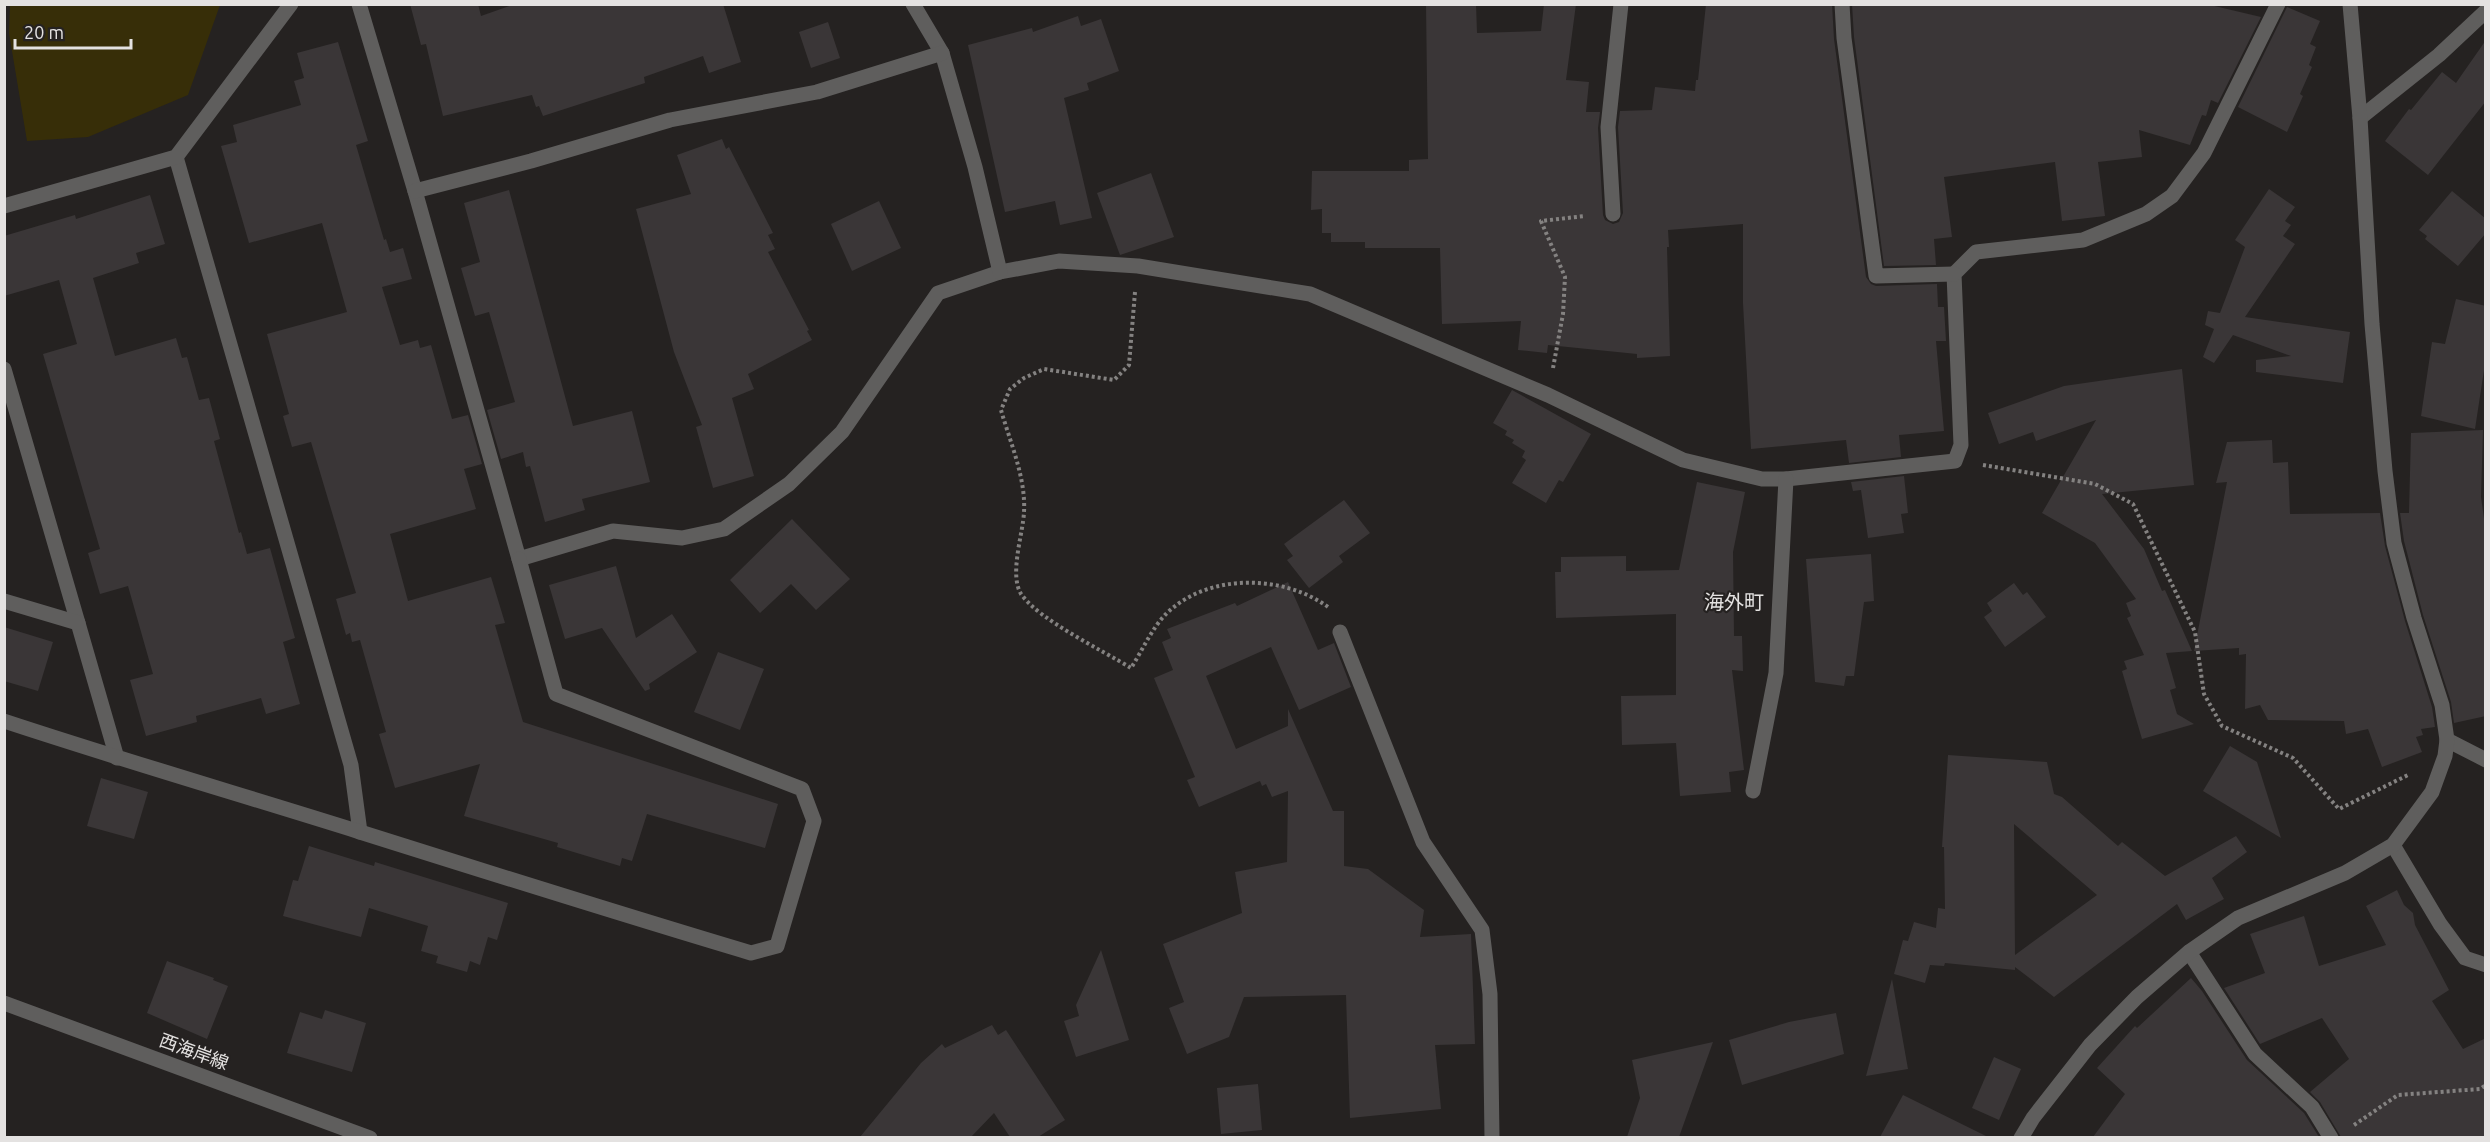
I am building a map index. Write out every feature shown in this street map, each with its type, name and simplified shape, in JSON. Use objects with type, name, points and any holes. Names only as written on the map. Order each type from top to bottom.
[{"type":"street","points":[[4,206],[176,157],[291,4]]},
{"type":"street","points":[[4,721],[572,900],[751,953],[777,946],[814,821],[802,789],[556,694],[415,191],[359,4]]},
{"type":"street","points":[[913,4],[942,53],[975,167],[1000,272]]},
{"type":"street","points":[[1613,213],[1608,128],[1621,4]]},
{"type":"street","points":[[1842,4],[1876,276],[1953,274],[1976,252],[2083,240],[2146,214],[2172,196],[2204,153],[2278,4]]},
{"type":"street","points":[[2021,1137],[2033,1118],[2090,1045],[2137,996],[2189,952],[2238,918],[2345,873],[2393,845],[2432,792],[2445,756],[2447,740],[2442,705],[2414,618],[2394,543],[2372,324],[2360,118],[2350,4]]},
{"type":"street","points":[[2360,118],[2439,56],[2486,11]]},
{"type":"street","points":[[415,191],[531,161],[670,120],[818,92],[942,53]]},
{"type":"street","points":[[176,157],[351,765],[360,832]]},
{"type":"street","points":[[519,559],[613,531],[682,538],[724,529],[789,484],[842,432],[938,293],[1000,272],[1059,261],[1138,266],[1310,294],[1548,395],[1683,460],[1762,479],[1786,479],[1955,461],[1961,446],[1953,274]]},
{"type":"street","points":[[4,369],[117,758]]},
{"type":"street","points":[[1753,791],[1776,673],[1786,479]]},
{"type":"street","points":[[4,601],[78,623]]},
{"type":"street","points":[[1340,632],[1423,842],[1482,930],[1490,994],[1492,1137]]},
{"type":"street","points":[[2447,740],[2486,760]]},
{"type":"street","points":[[2393,845],[2440,924],[2465,958],[2486,965]]},
{"type":"street","points":[[2189,952],[2255,1053],[2312,1107],[2331,1137]]},
{"type":"street","name":"西海岸線","points":[[4,1003],[370,1137]]},
{"type":"path","points":[[1548,395],[1563,314],[1565,277],[1542,221],[1613,213]]},
{"type":"path","points":[[1138,266],[1129,365],[1114,380],[1044,369],[1024,378],[1011,389],[1001,410],[1024,490],[1024,514],[1016,559],[1019,591],[1036,611],[1131,668],[1165,615],[1190,594],[1209,587],[1243,583],[1267,584],[1299,591],[1328,606],[1340,632]]},
{"type":"path","points":[[1955,461],[2095,484],[2133,504],[2194,632],[2204,694],[2222,726],[2294,758],[2339,809],[2445,756]]},
{"type":"path","points":[[2345,1131],[2398,1095],[2480,1089],[2486,1085]]},
{"type":"shaded area","points":[[10,4],[220,5],[188,95],[88,137],[27,141],[9,33]]},
{"type":"building","points":[[410,4],[478,4],[481,16],[515,4],[723,4],[741,62],[709,73],[703,56],[644,77],[645,83],[543,116],[539,106],[536,107],[532,95],[443,116],[426,44],[421,45]]},
{"type":"building","points":[[1426,4],[1476,4],[1477,33],[1541,31],[1544,4],[1576,4],[1566,80],[1589,82],[1586,112],[1600,112],[1598,128],[1603,215],[1605,220],[1613,224],[1619,222],[1623,213],[1618,127],[1620,111],[1652,110],[1655,87],[1695,91],[1706,4],[1832,4],[1834,39],[1866,277],[1871,284],[1876,286],[1937,284],[1938,307],[1944,307],[1946,341],[1936,341],[1944,431],[1899,435],[1901,457],[1849,463],[1846,440],[1751,449],[1743,303],[1743,224],[1668,230],[1670,356],[1637,358],[1637,354],[1548,345],[1547,353],[1518,350],[1521,321],[1442,324],[1440,248],[1365,248],[1365,242],[1331,242],[1331,233],[1322,233],[1322,209],[1311,210],[1312,171],[1409,171],[1409,160],[1428,159]]},
{"type":"building","points":[[1852,4],[2206,4],[2261,17],[2218,103],[2211,100],[2206,116],[2202,115],[2190,145],[2139,130],[2142,157],[2098,162],[2105,216],[2062,221],[2055,162],[1944,177],[1952,237],[1934,239],[1936,265],[1884,266],[1854,37]]},
{"type":"building","points":[[2287,7],[2320,21],[2310,44],[2316,47],[2309,65],[2312,67],[2300,94],[2303,96],[2287,132],[2238,107]]},
{"type":"building","points":[[1078,16],[1081,26],[1101,19],[1119,71],[1087,83],[1089,90],[1064,98],[1092,218],[1060,225],[1055,201],[1005,212],[968,45],[1032,28],[1033,32]]},
{"type":"building","points":[[828,22],[840,58],[811,68],[799,32]]},
{"type":"building","points":[[2486,40],[2486,101],[2428,175],[2385,141],[2409,109],[2411,110],[2442,72],[2456,83]]},
{"type":"building","points":[[338,42],[368,141],[356,145],[384,240],[386,239],[390,252],[403,248],[412,279],[382,287],[400,345],[418,340],[420,348],[431,345],[452,419],[468,415],[482,464],[464,469],[476,509],[390,534],[408,601],[491,577],[505,623],[495,625],[523,722],[778,804],[765,848],[647,814],[632,861],[622,858],[620,866],[557,847],[558,843],[464,816],[480,764],[395,788],[379,734],[386,732],[360,640],[352,642],[350,633],[346,635],[336,599],[356,593],[311,442],[292,447],[283,416],[289,414],[267,334],[347,312],[322,223],[249,243],[221,146],[237,142],[233,125],[301,105],[294,81],[304,78],[297,53]]},
{"type":"building","points":[[722,139],[726,149],[729,147],[773,233],[768,235],[775,249],[768,252],[812,340],[748,374],[754,389],[732,398],[754,476],[713,488],[696,427],[702,425],[674,352],[636,209],[691,194],[677,155]]},
{"type":"building","points":[[1151,173],[1174,237],[1120,255],[1097,193]]},
{"type":"building","points":[[2269,189],[2295,207],[2285,221],[2291,225],[2283,236],[2295,244],[2245,317],[2350,332],[2343,383],[2256,372],[2256,360],[2291,356],[2233,335],[2214,363],[2203,357],[2214,329],[2205,325],[2208,311],[2220,313],[2245,247],[2235,240]]},
{"type":"building","points":[[509,190],[573,426],[632,411],[650,482],[582,499],[585,510],[545,522],[530,466],[526,467],[523,452],[501,459],[487,410],[515,402],[489,312],[475,316],[461,268],[480,262],[464,203]]},
{"type":"building","points":[[2452,191],[2486,219],[2486,233],[2458,266],[2425,239],[2427,236],[2419,230]]},
{"type":"building","points":[[150,195],[165,244],[136,253],[139,263],[93,278],[115,356],[176,338],[182,358],[187,357],[199,400],[209,398],[220,439],[214,441],[247,554],[270,548],[295,638],[283,642],[300,704],[266,714],[261,698],[196,716],[197,722],[146,736],[130,680],[153,674],[128,586],[100,594],[88,553],[100,549],[43,354],[77,344],[59,280],[4,296],[4,236],[75,215],[76,219]]},
{"type":"building","points":[[879,201],[901,248],[852,271],[831,224]]},
{"type":"building","points":[[2456,299],[2486,306],[2486,357],[2475,429],[2421,416],[2432,342],[2445,344]]},
{"type":"building","points":[[2182,369],[2194,485],[2102,494],[2144,549],[2192,651],[2166,653],[2176,688],[2170,690],[2177,714],[2194,724],[2142,739],[2122,671],[2127,669],[2124,661],[2144,655],[2127,618],[2131,616],[2126,603],[2136,599],[2095,543],[2042,513],[2096,420],[2036,441],[2033,432],[1999,444],[1988,413],[2064,386]]},
{"type":"building","points":[[1512,390],[1591,434],[1563,482],[1559,480],[1546,503],[1512,483],[1526,460],[1522,457],[1525,451],[1512,443],[1514,440],[1505,435],[1507,431],[1493,423]]},
{"type":"building","points":[[2483,430],[2481,497],[2486,533],[2486,716],[2454,723],[2451,702],[2423,615],[2404,541],[2400,513],[2409,513],[2411,433]]},
{"type":"building","points":[[2272,440],[2273,463],[2288,462],[2290,514],[2380,513],[2385,546],[2405,621],[2432,707],[2435,727],[2421,729],[2423,735],[2416,737],[2422,752],[2382,767],[2368,729],[2346,734],[2344,721],[2268,720],[2260,705],[2245,709],[2246,654],[2239,655],[2239,648],[2194,651],[2227,482],[2216,483],[2227,442]]},
{"type":"building","points":[[1904,476],[1908,513],[1901,514],[1904,533],[1868,538],[1861,490],[1853,491],[1851,482]]},
{"type":"building","points":[[1697,482],[1745,492],[1733,552],[1734,636],[1742,636],[1743,671],[1732,670],[1744,770],[1729,772],[1731,792],[1680,796],[1676,743],[1622,745],[1621,696],[1676,695],[1676,614],[1556,618],[1555,572],[1561,572],[1561,557],[1626,556],[1626,571],[1679,570]]},
{"type":"building","points":[[1344,500],[1370,533],[1339,556],[1343,562],[1309,588],[1287,560],[1293,556],[1284,544]]},
{"type":"building","points":[[792,519],[850,579],[816,610],[791,584],[760,613],[730,580]]},
{"type":"building","points":[[1871,554],[1874,601],[1864,602],[1854,676],[1846,676],[1844,686],[1815,682],[1806,559]]},
{"type":"building","points":[[616,566],[636,638],[672,614],[697,652],[649,684],[650,689],[645,691],[602,628],[565,639],[549,585]]},
{"type":"building","points":[[1288,582],[1318,650],[1334,643],[1351,687],[1299,710],[1271,647],[1206,676],[1236,749],[1288,726],[1288,709],[1333,811],[1344,811],[1344,866],[1368,869],[1424,910],[1420,937],[1471,934],[1475,1044],[1435,1045],[1441,1109],[1350,1118],[1346,995],[1244,997],[1229,1037],[1187,1054],[1169,1008],[1184,1002],[1163,944],[1242,913],[1235,872],[1287,862],[1288,791],[1272,797],[1266,784],[1262,786],[1260,781],[1199,807],[1187,780],[1195,777],[1154,678],[1173,670],[1162,642],[1171,638],[1167,629],[1235,603],[1237,606]]},
{"type":"building","points":[[2014,583],[2023,595],[2027,592],[2046,617],[2005,647],[1984,617],[1992,611],[1987,603]]},
{"type":"building","points":[[4,627],[53,642],[38,691],[4,681]]},
{"type":"building","points":[[718,652],[764,669],[740,730],[694,712]]},
{"type":"building","points":[[2230,746],[2257,762],[2281,838],[2203,791]]},
{"type":"building","points":[[1948,755],[2047,762],[2054,794],[2062,797],[2118,846],[2122,842],[2165,876],[2236,836],[2247,852],[2212,878],[2224,899],[2186,920],[2177,904],[2054,997],[2015,967],[2015,970],[1945,963],[1944,966],[1930,965],[1925,983],[1894,974],[1903,940],[1908,941],[1914,922],[1936,928],[1938,908],[1945,909],[1944,847],[1942,847]],"holes":[[[2014,824],[2097,895],[2015,955]]]},
{"type":"building","points":[[101,778],[148,792],[134,839],[87,826]]},
{"type":"building","points":[[309,846],[374,866],[375,862],[508,903],[497,940],[488,937],[480,965],[470,961],[467,972],[436,963],[438,956],[421,951],[428,926],[369,908],[361,937],[283,916],[293,880],[298,881]]},
{"type":"building","points":[[2397,890],[2404,905],[2413,913],[2415,925],[2449,990],[2432,1001],[2463,1049],[2486,1038],[2486,1137],[2341,1137],[2320,1102],[2310,1092],[2349,1059],[2322,1018],[2260,1044],[2224,988],[2265,973],[2250,934],[2304,916],[2319,966],[2386,945],[2366,906]]},
{"type":"building","points":[[1101,950],[1129,1040],[1076,1057],[1064,1021],[1079,1016],[1076,1005]]},
{"type":"building","points":[[167,961],[214,978],[213,980],[228,986],[207,1039],[147,1013]]},
{"type":"building","points":[[2191,978],[2247,1060],[2304,1113],[2319,1137],[2093,1137],[2125,1094],[2097,1068],[2135,1026],[2137,1028]]},
{"type":"building","points":[[1892,979],[1908,1069],[1866,1076]]},
{"type":"building","points":[[325,1010],[366,1023],[352,1072],[287,1053],[300,1012],[322,1019]]},
{"type":"building","points":[[1836,1013],[1844,1054],[1742,1085],[1729,1040],[1789,1022]]},
{"type":"building","points":[[992,1025],[998,1035],[1006,1030],[1065,1120],[1038,1137],[1010,1137],[994,1113],[971,1137],[860,1137],[921,1063],[942,1044],[945,1048]]},
{"type":"building","points":[[1713,1042],[1679,1137],[1627,1137],[1640,1098],[1632,1060]]},
{"type":"building","points":[[1994,1057],[2021,1069],[1999,1120],[1972,1108]]},
{"type":"building","points":[[1258,1084],[1262,1130],[1221,1134],[1217,1088]]},
{"type":"building","points":[[1903,1095],[1988,1137],[1880,1137]]},
{"type":"district","name":"海外町","points":[[1734,602]]}]
